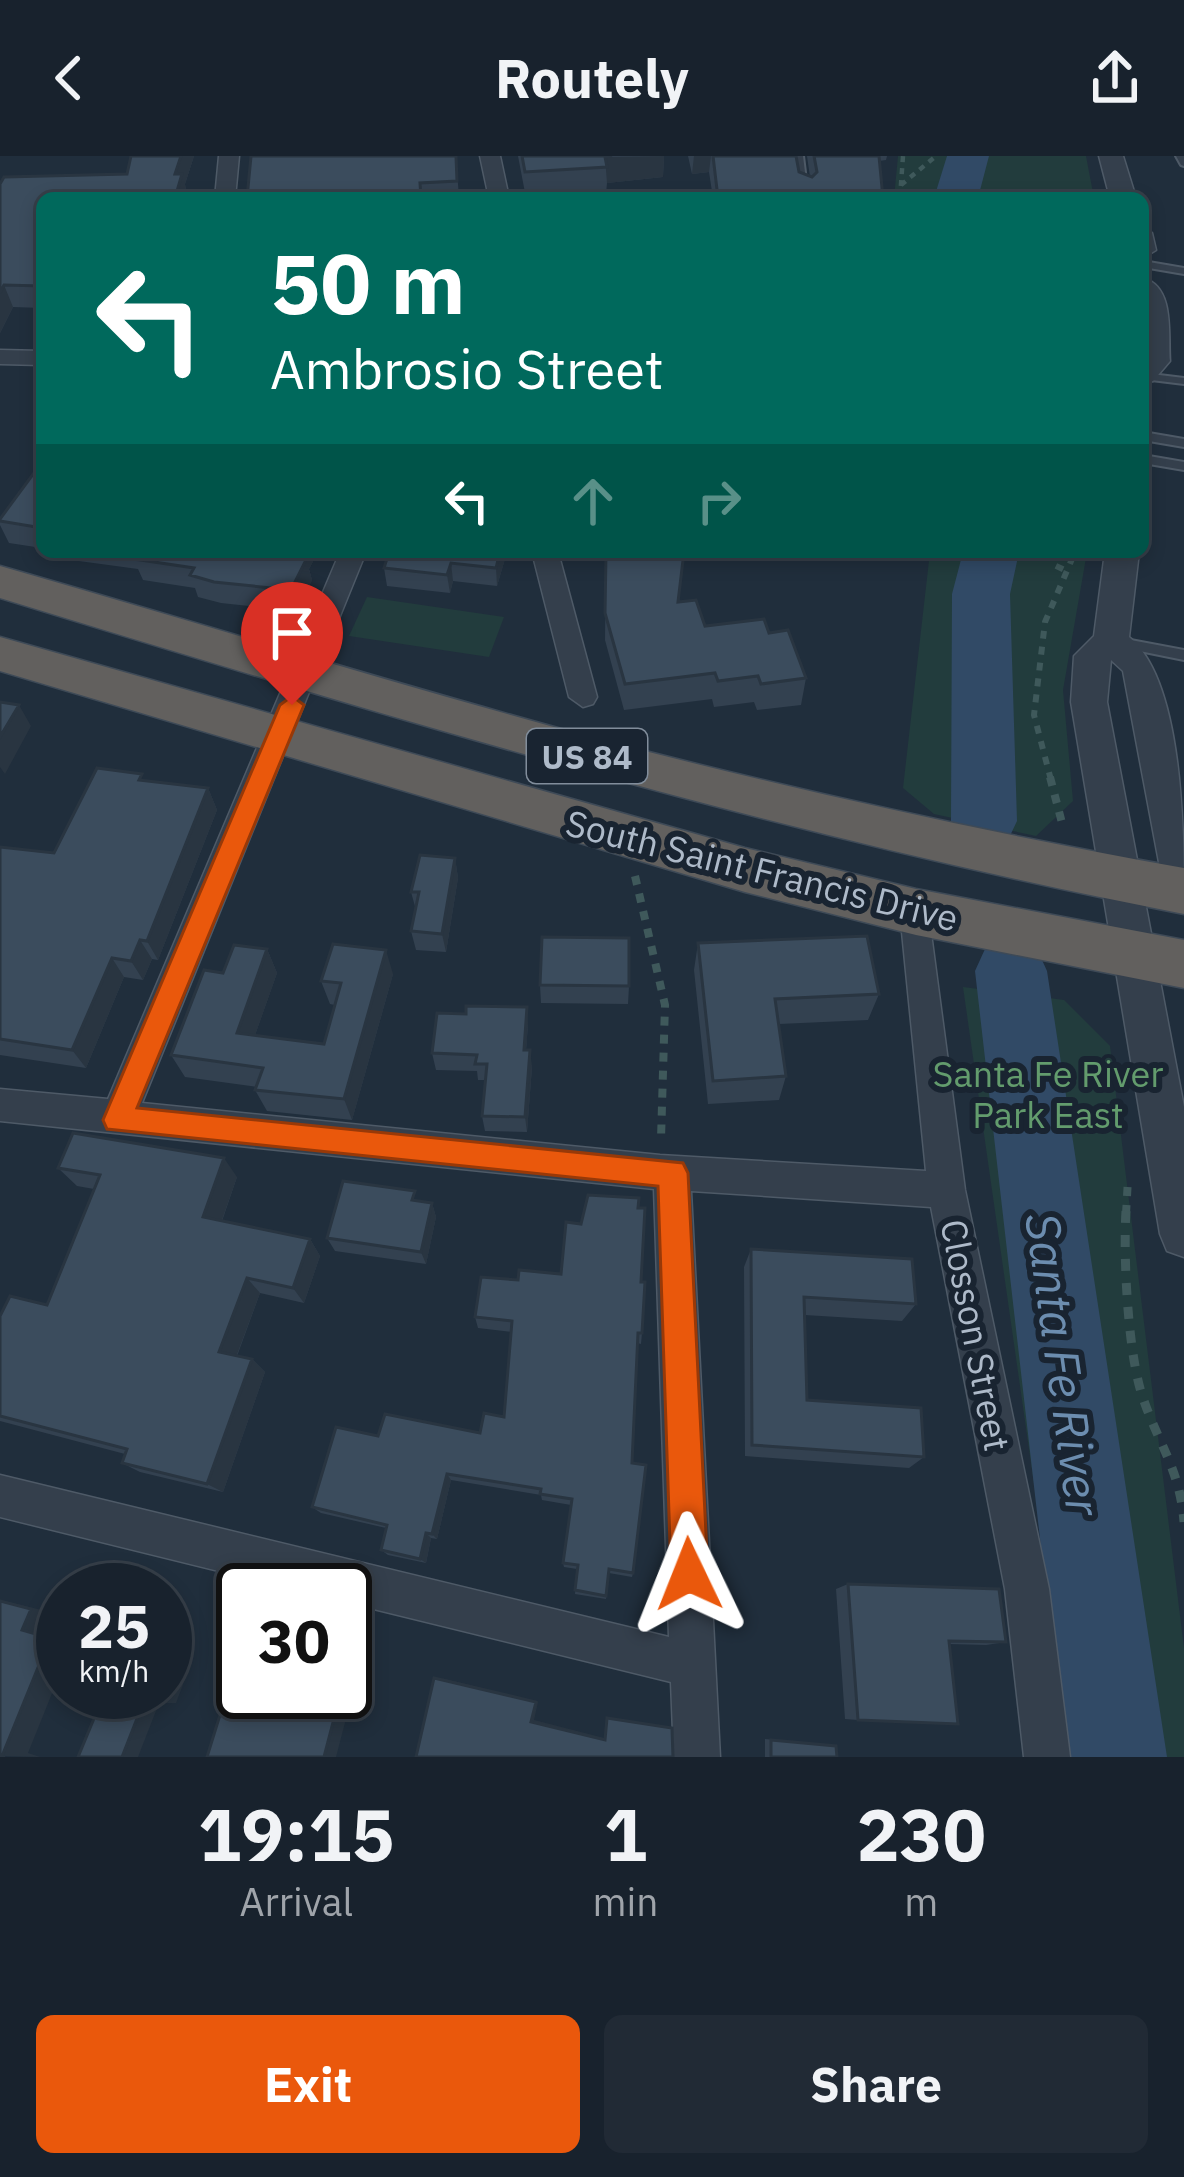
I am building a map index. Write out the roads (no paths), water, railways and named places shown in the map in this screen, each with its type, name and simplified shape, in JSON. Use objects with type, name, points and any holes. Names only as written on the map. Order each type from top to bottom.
[{"type":"highway","name":"South Saint Francis Drive","points":[[0,582],[303,674],[782,807],[1184,890]]},
{"type":"highway","name":"South Saint Francis Drive","points":[[0,653],[590,828],[916,912],[1158,959]]},
{"type":"street","points":[[226,192],[229,156]]},
{"type":"street","points":[[490,156],[498,192]]},
{"type":"street","points":[[1111,156],[1121,192]]},
{"type":"street","points":[[1149,293],[1156,361],[1149,369]]},
{"type":"street","points":[[0,357],[36,358]]},
{"type":"street","points":[[118,1120],[351,558]]},
{"type":"street","points":[[547,558],[583,697]]},
{"type":"street","points":[[1121,558],[1111,642],[1092,656],[1089,701],[1120,880],[1158,959],[1184,1234]]},
{"type":"street","points":[[1111,642],[1136,659],[1141,671],[1184,890]]},
{"type":"street","name":"Closson Street","points":[[916,912],[946,1190],[1028,1588],[1047,1757]]},
{"type":"street","points":[[0,1105],[666,1173],[946,1190]]},
{"type":"street","points":[[666,1173],[697,1757]]},
{"type":"street","points":[[0,1496],[693,1665]]},
{"type":"lane","points":[[798,156],[804,192]]},
{"type":"lane","points":[[1149,265],[1184,271]]},
{"type":"lane","points":[[1149,376],[1184,381]]},
{"type":"lane","points":[[1149,437],[1184,443]]},
{"type":"lane","points":[[1149,460],[1184,466]]},
{"type":"lane","points":[[1111,642],[1184,655]]},
{"type":"waterway","name":"Santa Fe River","points":[[958,192],[968,156]]},
{"type":"waterway","name":"Santa Fe River","points":[[984,821],[981,594],[990,558]]},
{"type":"waterway","name":"Santa Fe River","points":[[1011,971],[1116,1757]]},
{"type":"park label","name":"Santa Fe River Park East","points":[[1048,1094]]}]
